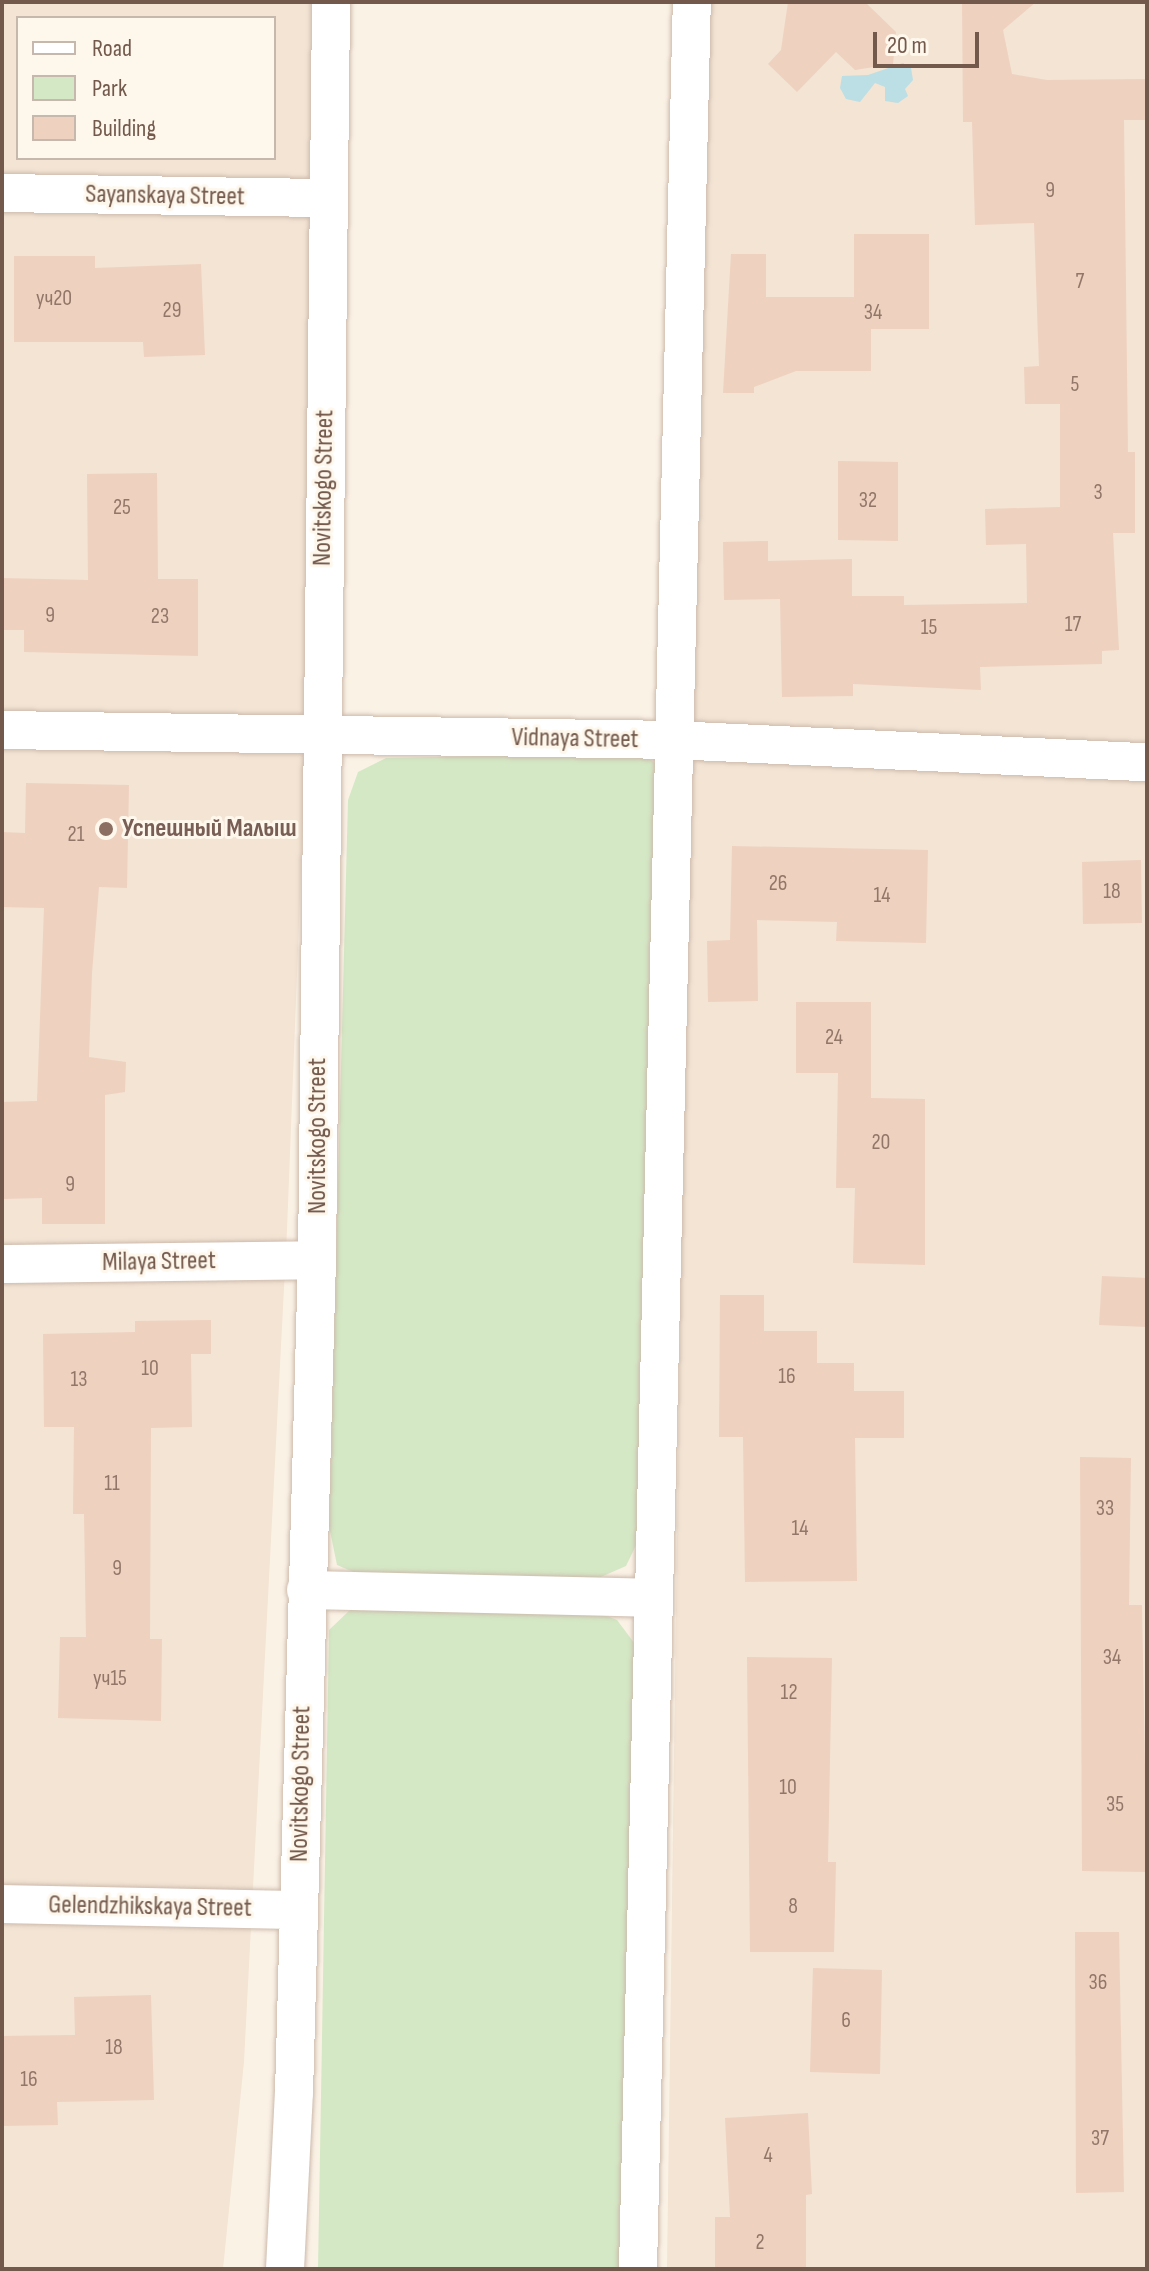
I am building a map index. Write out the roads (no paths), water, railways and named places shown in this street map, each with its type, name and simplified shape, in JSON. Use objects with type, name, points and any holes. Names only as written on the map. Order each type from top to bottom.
[{"type":"street","name":"Novitskogo Street","points":[[285,2269],[299,1910],[317,1260],[320,736],[331,2]]},
{"type":"street","points":[[638,2269],[692,2]]},
{"type":"street","name":"Sayanskaya Street","points":[[2,193],[329,198]]},
{"type":"street","name":"Vidnaya Street","points":[[2,730],[673,740],[1147,762]]},
{"type":"street","name":"Milaya Street","points":[[2,1264],[317,1260]]},
{"type":"street","points":[[306,1590],[653,1598]]},
{"type":"street","name":"Gelendzhikskaya Street","points":[[2,1904],[299,1910]]},
{"type":"water","points":[[903,63],[911,68],[913,80],[905,89],[908,96],[898,103],[885,101],[885,87],[875,83],[860,102],[846,99],[840,88],[842,76],[868,75]]},
{"type":"place","name":"Успешный Малыш","points":[[106,829]]}]
